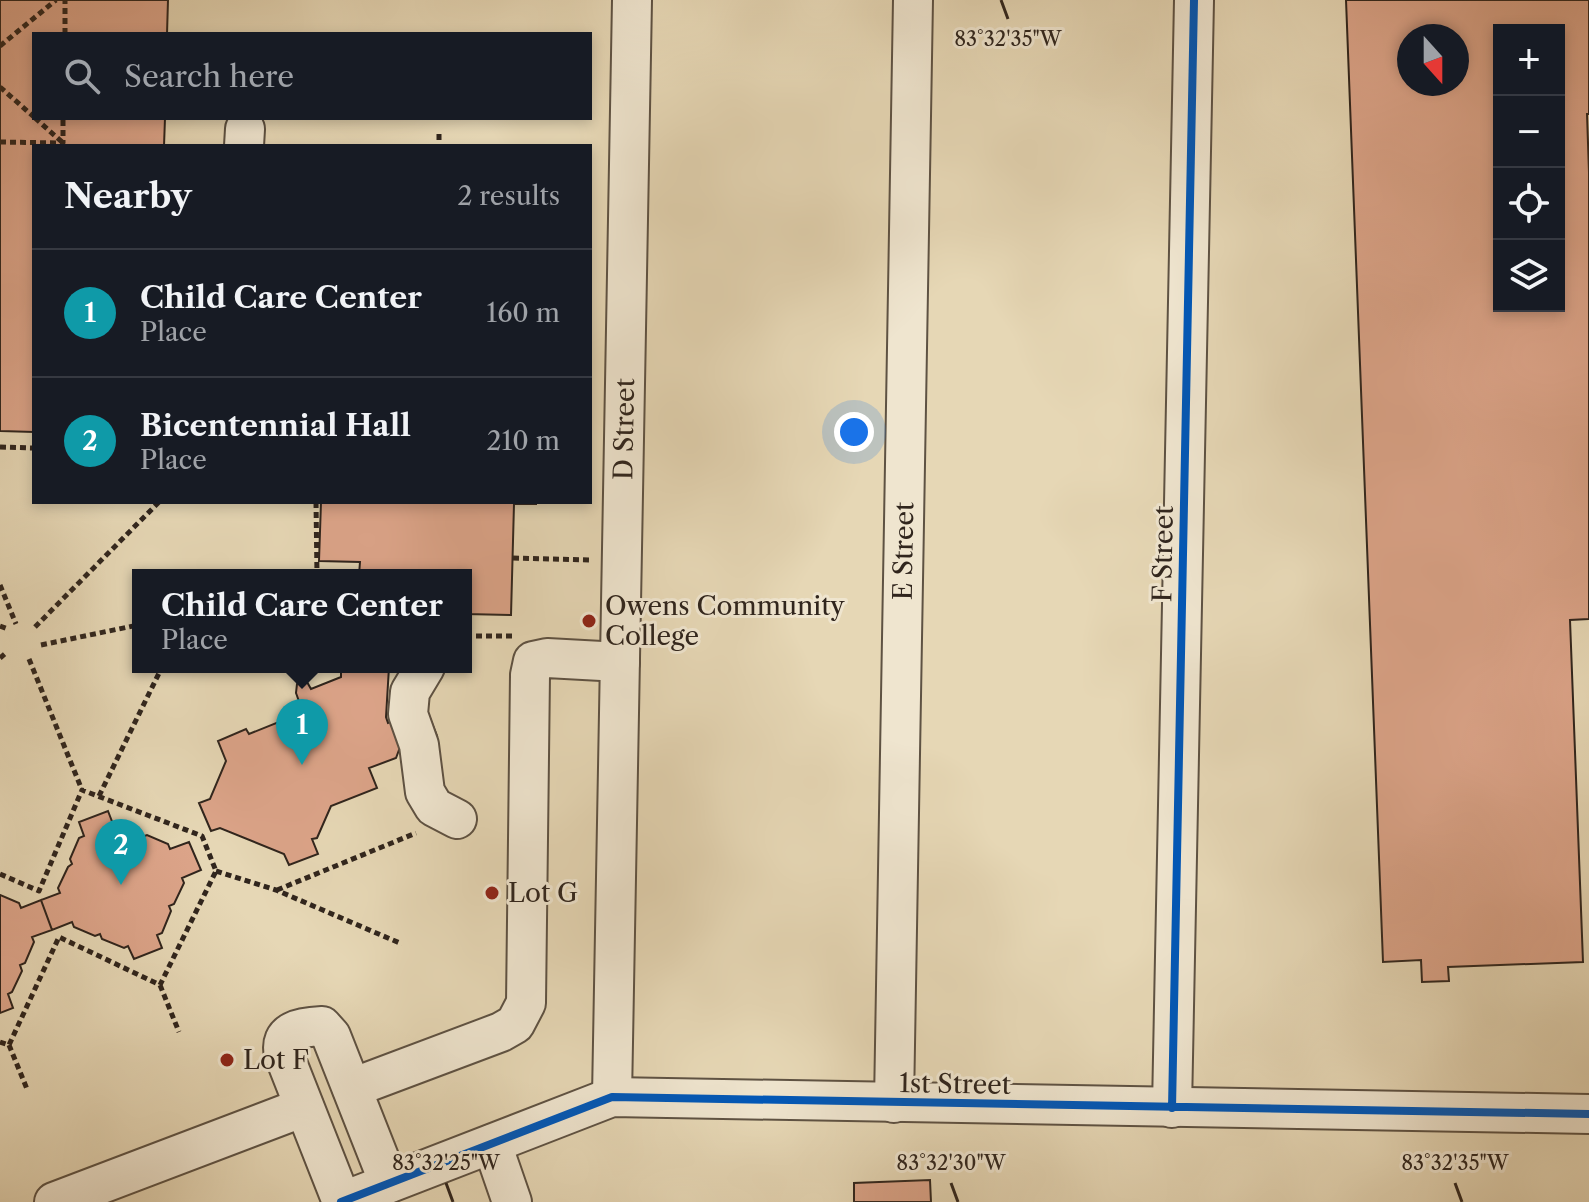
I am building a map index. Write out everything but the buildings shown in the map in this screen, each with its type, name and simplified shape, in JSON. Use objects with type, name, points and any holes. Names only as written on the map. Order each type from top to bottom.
[{"type":"street","name":"D Street","points":[[612,1097],[632,0]]},
{"type":"street","name":"E Street","points":[[894,1103],[913,0]]},
{"type":"street","name":"F Street","points":[[1172,1108],[1194,0]]},
{"type":"street","points":[[352,1088],[515,1024],[526,1003],[530,675],[533,661],[547,658],[620,662]]},
{"type":"street","points":[[421,673],[410,692],[408,714],[419,745],[425,792],[441,824]]},
{"type":"street","points":[[298,1027],[327,1028],[352,1088],[361,1196],[304,1107],[282,1045],[283,1038],[298,1027]]},
{"type":"street","name":"1st Street","points":[[361,1196],[612,1097],[1589,1114]]},
{"type":"street","points":[[54,1202],[304,1107]]},
{"type":"street","points":[[492,1144],[512,1202]]},
{"type":"path","points":[[0,46],[56,0]]},
{"type":"path","points":[[65,0],[65,32]]},
{"type":"path","points":[[0,87],[32,115]]},
{"type":"path","points":[[37,120],[63,143]]},
{"type":"path","points":[[63,120],[63,143]]},
{"type":"path","points":[[439,134],[439,144]]},
{"type":"path","points":[[0,142],[63,143]]},
{"type":"path","points":[[0,447],[32,448]]},
{"type":"path","points":[[35,627],[157,504]]},
{"type":"path","points":[[316,504],[317,569]]},
{"type":"path","points":[[513,558],[621,560]]},
{"type":"path","points":[[0,585],[16,624]]},
{"type":"path","points":[[0,626],[8,629]]},
{"type":"path","points":[[41,645],[132,626]]},
{"type":"path","points":[[0,658],[7,652]]},
{"type":"path","points":[[0,874],[39,891],[82,790],[29,659]]},
{"type":"path","points":[[99,796],[159,673]]},
{"type":"path","points":[[82,790],[202,836],[216,871],[160,985]]},
{"type":"path","points":[[276,890],[441,824]]},
{"type":"path","points":[[216,871],[276,890],[402,944]]},
{"type":"path","points":[[27,1089],[9,1045],[59,937],[160,985],[179,1032]]},
{"type":"path","points":[[0,1042],[9,1045]]},
{"type":"cycle path","points":[[1172,1108],[1194,0]]},
{"type":"cycle path","points":[[341,1202],[612,1097],[1589,1114]]},
{"type":"place","name":"Owens Community College","points":[[589,621]]},
{"type":"place","name":"Child Care Center","points":[[302,765]]},
{"type":"place","name":"Bicentennial Hall","points":[[121,885]]},
{"type":"place","name":"Lot G","points":[[492,893]]},
{"type":"place","name":"Lot F","points":[[227,1060]]}]
